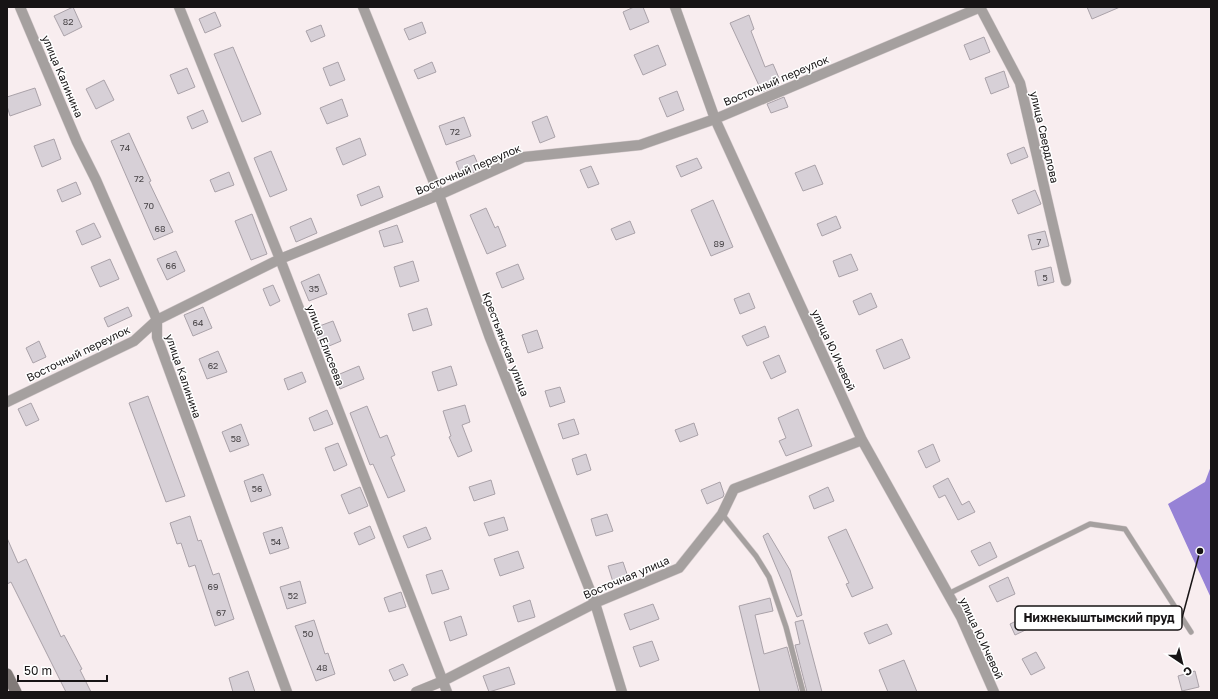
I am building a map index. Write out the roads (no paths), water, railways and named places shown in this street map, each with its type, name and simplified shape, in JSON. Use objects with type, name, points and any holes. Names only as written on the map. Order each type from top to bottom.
[{"type":"main road","points":[[7,674],[16,692]]},
{"type":"street","name":"улица Калинина","points":[[20,7],[77,142],[96,180],[157,320],[157,337],[287,692]]},
{"type":"street","name":"улица Елисеева","points":[[179,7],[280,259],[447,692]]},
{"type":"street","name":"Крестьянская улица","points":[[363,7],[439,195],[490,338],[594,603],[622,692]]},
{"type":"street","name":"улица Ю.Ичевой","points":[[675,7],[715,118],[862,440],[961,617],[994,692]]},
{"type":"street","name":"Восточный переулок","points":[[7,402],[134,341],[157,320],[280,259],[439,195],[524,157],[640,145],[715,118],[981,7]]},
{"type":"street","name":"улица Свердлова","points":[[981,7],[1020,83],[1066,281]]},
{"type":"street","name":"Восточная улица","points":[[416,692],[443,681],[594,603],[679,568],[722,514],[734,489],[862,440]]},
{"type":"lane","points":[[722,514],[756,556],[768,577],[786,627],[803,692]]},
{"type":"lane","points":[[948,594],[1090,524],[1125,529],[1191,632]]},
{"type":"place","name":"Нижнекыштымский пруд","points":[[1200,551]]}]
